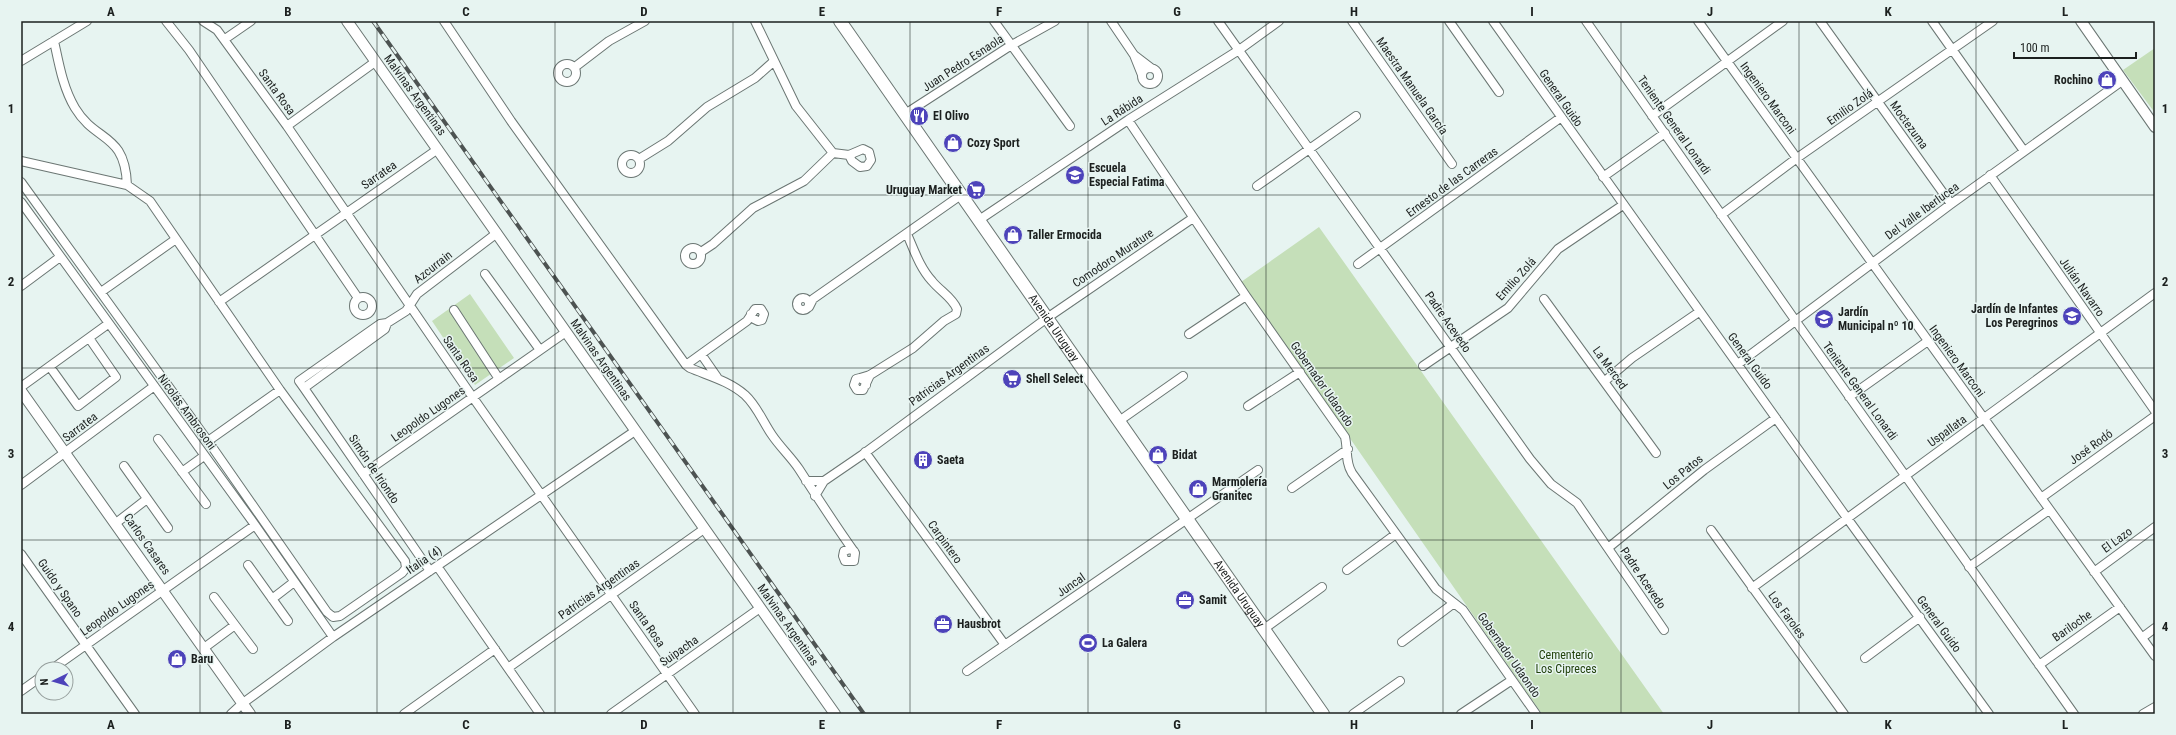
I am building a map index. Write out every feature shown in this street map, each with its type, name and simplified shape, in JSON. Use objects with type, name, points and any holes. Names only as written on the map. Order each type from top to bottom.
[{"type":"main road","name":"Avenida Uruguay","points":[[840,21],[1323,714]]},
{"type":"street","points":[[21,61],[87,21]]},
{"type":"street","points":[[166,21],[189,50],[358,298]]},
{"type":"street","name":"Santa Rosa","points":[[203,21],[217,30],[225,39],[287,126],[473,397],[696,714]]},
{"type":"street","points":[[225,39],[251,21]]},
{"type":"street","name":"Malvinas Argentinas","points":[[347,21],[835,714]]},
{"type":"street","points":[[444,21],[511,121],[686,365],[732,386],[751,402],[772,435],[791,458],[815,496],[854,551],[855,559],[850,562],[844,560],[846,541]]},
{"type":"street","points":[[574,67],[608,41],[645,21]]},
{"type":"street","points":[[755,21],[773,62],[796,106],[833,153],[849,155]]},
{"type":"street","points":[[994,21],[1010,46],[1070,126]]},
{"type":"street","name":"Juan Pedro Esnaola","points":[[905,114],[1010,46],[1055,21]]},
{"type":"street","points":[[1111,21],[1134,55],[1143,81],[1148,85],[1156,82],[1158,73],[1134,55]]},
{"type":"street","name":"Padre Acevedo","points":[[1218,21],[1540,473],[1551,484],[1577,503],[1664,630]]},
{"type":"street","name":"La Rábida","points":[[979,220],[1128,120],[1239,50],[1279,21]]},
{"type":"street","name":"Maestra Manuela García","points":[[1352,21],[1452,164]]},
{"type":"street","points":[[1448,21],[1499,92]]},
{"type":"street","name":"General Guido","points":[[1493,21],[1560,118],[1989,714]]},
{"type":"street","name":"Teniente General Lonardi","points":[[1586,21],[1794,320],[2074,714]]},
{"type":"street","name":"Ingeniero Marconi","points":[[1698,21],[2049,510],[2143,637],[2155,656]]},
{"type":"street","points":[[1652,116],[1783,21]]},
{"type":"street","name":"Moctezuma","points":[[1820,21],[1951,204]]},
{"type":"street","points":[[1932,21],[2024,151]]},
{"type":"street","name":"Emilio Zolá","points":[[1721,215],[1797,158],[1993,21]]},
{"type":"street","points":[[2081,21],[2155,127]]},
{"type":"street","points":[[54,41],[62,78],[75,108],[88,123],[120,151],[127,168],[127,185]]},
{"type":"street","points":[[287,126],[375,62]]},
{"type":"street","points":[[639,159],[668,141],[707,107],[755,78],[773,62]]},
{"type":"street","points":[[1142,75],[1145,70],[1151,68]]},
{"type":"street","name":"Del Valle Iberlucea","points":[[1738,364],[1872,262],[2122,81]]},
{"type":"street","points":[[1257,186],[1356,116]]},
{"type":"street","name":"Ernesto de las Carreras","points":[[1358,264],[1560,118]]},
{"type":"street","name":"Gobernador Udaondo","points":[[1128,120],[1246,296],[1345,437],[1348,449],[1347,465],[1436,589],[1463,610],[1536,714]]},
{"type":"street","points":[[1603,177],[1665,133]]},
{"type":"street","name":"Sarratea","points":[[219,302],[438,149]]},
{"type":"street","points":[[701,252],[713,244],[753,208],[804,181],[833,153]]},
{"type":"street","points":[[21,160],[127,185],[150,201],[280,390],[404,561],[406,568],[402,572],[340,616],[333,617],[327,612],[208,440],[21,182]]},
{"type":"street","name":"Julián Navarro","points":[[1990,176],[2155,411]]},
{"type":"street","points":[[809,302],[961,195]]},
{"type":"street","name":"Nicolás Ambrosoni","points":[[21,202],[153,387],[255,525],[333,637]]},
{"type":"street","name":"Emilio Zolá","points":[[1423,366],[1452,348],[1508,308],[1558,249],[1623,205]]},
{"type":"street","name":"Comodoro Murature","points":[[1047,318],[1193,218]]},
{"type":"street","name":"Azcurrain","points":[[301,384],[385,329],[387,323],[410,305],[417,294],[497,232]]},
{"type":"street","points":[[870,375],[866,385],[865,381],[860,378],[870,375],[913,348],[956,314],[955,305],[931,280],[916,256],[907,234]]},
{"type":"street","points":[[100,292],[176,239]]},
{"type":"street","points":[[21,286],[60,257]]},
{"type":"street","points":[[485,274],[540,350]]},
{"type":"street","name":"Uspallata","points":[[1752,588],[2155,294]]},
{"type":"street","points":[[1189,334],[1246,296]]},
{"type":"street","name":"La Merced","points":[[1544,299],[1656,453]]},
{"type":"street","points":[[454,310],[499,379]]},
{"type":"street","points":[[1605,381],[1632,358],[1699,312]]},
{"type":"street","points":[[686,365],[751,318]]},
{"type":"street","name":"Patricias Argentinas","points":[[824,480],[865,452],[1047,318]]},
{"type":"street","points":[[21,388],[108,324]]},
{"type":"street","name":"Leopoldo Lugones","points":[[363,474],[566,332]]},
{"type":"street","points":[[50,367],[78,406],[116,377],[89,338]]},
{"type":"street","points":[[1849,397],[1928,341]]},
{"type":"street","points":[[701,354],[717,378]]},
{"type":"street","points":[[1248,406],[1300,372]]},
{"type":"street","points":[[1119,422],[1183,376]]},
{"type":"street","name":"Simón de Iriondo","points":[[301,384],[430,571]]},
{"type":"street","name":"Sarratea","points":[[21,485],[153,387]]},
{"type":"street","points":[[208,440],[280,390]]},
{"type":"street","name":"Carlos Casares","points":[[21,391],[250,714]]},
{"type":"street","name":"José Rodó","points":[[2041,498],[2155,416]]},
{"type":"street","name":"Los Patos","points":[[1608,548],[1704,470],[1776,418]]},
{"type":"street","name":"Italia (4)","points":[[231,714],[243,703],[333,637],[635,431]]},
{"type":"street","points":[[158,439],[206,504]]},
{"type":"street","points":[[1292,488],[1348,449]]},
{"type":"street","name":"Carpintero","points":[[865,452],[1005,645]]},
{"type":"street","points":[[182,472],[204,456]]},
{"type":"street","points":[[124,466],[168,528]]},
{"type":"street","points":[[1187,519],[1258,470]]},
{"type":"street","points":[[806,481],[824,480]]},
{"type":"street","points":[[815,496],[824,480]]},
{"type":"street","points":[[116,523],[147,499]]},
{"type":"street","points":[[1969,566],[2049,510]]},
{"type":"street","name":"Juncal","points":[[968,671],[1187,519]]},
{"type":"street","name":"Leopoldo Lugones","points":[[63,661],[255,525]]},
{"type":"street","name":"El Lazo","points":[[2094,572],[2155,527]]},
{"type":"street","name":"Patricias Argentinas","points":[[508,668],[704,529]]},
{"type":"street","name":"Los Faroles","points":[[1710,530],[1844,714]]},
{"type":"street","points":[[1347,570],[1396,534]]},
{"type":"street","points":[[844,551],[850,549],[854,551]]},
{"type":"street","name":"Guido y Spano","points":[[21,554],[135,714]]},
{"type":"street","points":[[248,565],[288,621]]},
{"type":"street","points":[[437,566],[540,714]]},
{"type":"street","points":[[272,599],[294,582]]},
{"type":"street","points":[[1264,629],[1322,587]]},
{"type":"street","points":[[214,597],[253,650]]},
{"type":"street","points":[[1402,642],[1454,603]]},
{"type":"street","name":"Bariloche","points":[[2039,665],[2120,607]]},
{"type":"street","name":"Suipacha","points":[[611,714],[760,608]]},
{"type":"street","points":[[1865,658],[1920,617]]},
{"type":"street","points":[[204,648],[235,625]]},
{"type":"street","points":[[2143,637],[2155,628]]},
{"type":"street","points":[[404,714],[495,649]]},
{"type":"street","points":[[1461,714],[1512,680]]},
{"type":"street","points":[[1353,714],[1400,681]]},
{"type":"street","points":[[21,691],[34,682]]},
{"type":"street","points":[[2143,714],[2155,707]]},
{"type":"green space","points":[[2155,48],[2155,113],[2123,70]]},
{"type":"green space","name":"Cementerio Los Cipreces","points":[[1319,227],[1664,714],[1542,714],[1241,282]]},
{"type":"green space","points":[[470,294],[514,358],[475,385],[432,321]]},
{"type":"railway","points":[[373,21],[864,714]]},
{"type":"place","name":"Rochino","points":[[2107,80]]},
{"type":"place","name":"El Olivo","points":[[919,116]]},
{"type":"place","name":"Cozy Sport","points":[[953,143]]},
{"type":"place","name":"Escuela Especial Fatima","points":[[1075,175]]},
{"type":"place","name":"Uruguay Market","points":[[976,190]]},
{"type":"place","name":"Taller Ermocida","points":[[1013,235]]},
{"type":"place","name":"Jardín de Infantes Los Peregrinos","points":[[2072,316]]},
{"type":"place","name":"Jardín Municipal nº 10","points":[[1824,319]]},
{"type":"place","name":"Shell Select","points":[[1012,379]]},
{"type":"place","name":"Bidat","points":[[1158,455]]},
{"type":"place","name":"Saeta","points":[[923,460]]},
{"type":"place","name":"Marmolería Granitec","points":[[1198,489]]},
{"type":"place","name":"Samit","points":[[1185,600]]},
{"type":"place","name":"Hausbrot","points":[[943,624]]},
{"type":"place","name":"La Galera","points":[[1088,643]]},
{"type":"place","name":"Baru","points":[[177,659]]}]
